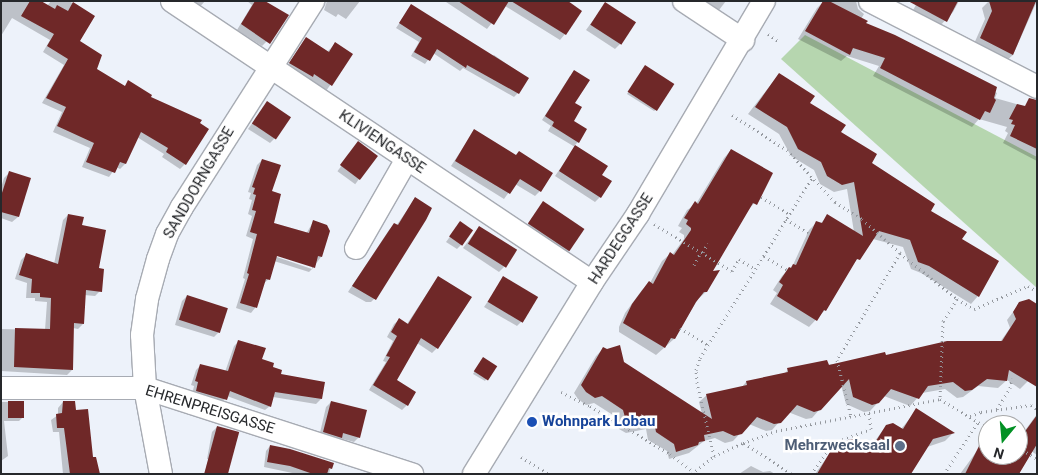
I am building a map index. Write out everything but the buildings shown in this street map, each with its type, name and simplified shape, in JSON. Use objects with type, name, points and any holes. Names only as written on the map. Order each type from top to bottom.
[{"type":"street","name":"KLIVIENGASSE","points":[[172,1],[592,282]]},
{"type":"street","name":"SANDDORNGASSE","points":[[161,474],[145,388],[142,336],[147,299],[167,234],[182,207],[313,1]]},
{"type":"street","points":[[684,1],[742,40]]},
{"type":"street","name":"HARDEGGASSE","points":[[474,474],[592,282],[638,214],[764,1]]},
{"type":"street","points":[[870,1],[1037,88]]},
{"type":"street","points":[[356,248],[407,159]]},
{"type":"street","name":"EHRENPREISGASSE","points":[[1,388],[145,388],[412,474]]},
{"type":"path","points":[[732,115],[787,150],[835,202],[862,219],[900,253],[957,299],[974,309],[1028,286],[1037,291]]},
{"type":"path","points":[[714,456],[696,370],[700,358],[812,178]]},
{"type":"path","points":[[761,198],[789,214]]},
{"type":"path","points":[[638,214],[732,271],[739,259],[756,269]]},
{"type":"path","points":[[786,220],[808,233]]},
{"type":"path","points":[[694,265],[708,244]]},
{"type":"path","points":[[851,416],[837,360],[900,253]]},
{"type":"path","points":[[764,256],[786,269]]},
{"type":"path","points":[[940,399],[943,320],[957,299]]},
{"type":"path","points":[[680,328],[708,345]]},
{"type":"path","points":[[997,410],[1010,388],[1012,378]]},
{"type":"path","points":[[561,392],[590,406],[670,454],[693,473],[714,456],[776,431],[940,399],[978,422],[944,474]]},
{"type":"path","points":[[969,416],[1031,405],[1037,409]]},
{"type":"path","points":[[811,474],[832,443],[871,429],[869,413]]},
{"type":"path","points":[[743,443],[792,474]]},
{"type":"path","points":[[521,457],[548,474]]},
{"type":"green space","points":[[805,35],[1037,157],[1037,288],[781,59]]},
{"type":"place","name":"Wohnpark Lobau","points":[[532,422]]},
{"type":"place","name":"Mehrzwecksaal","points":[[900,446]]}]
